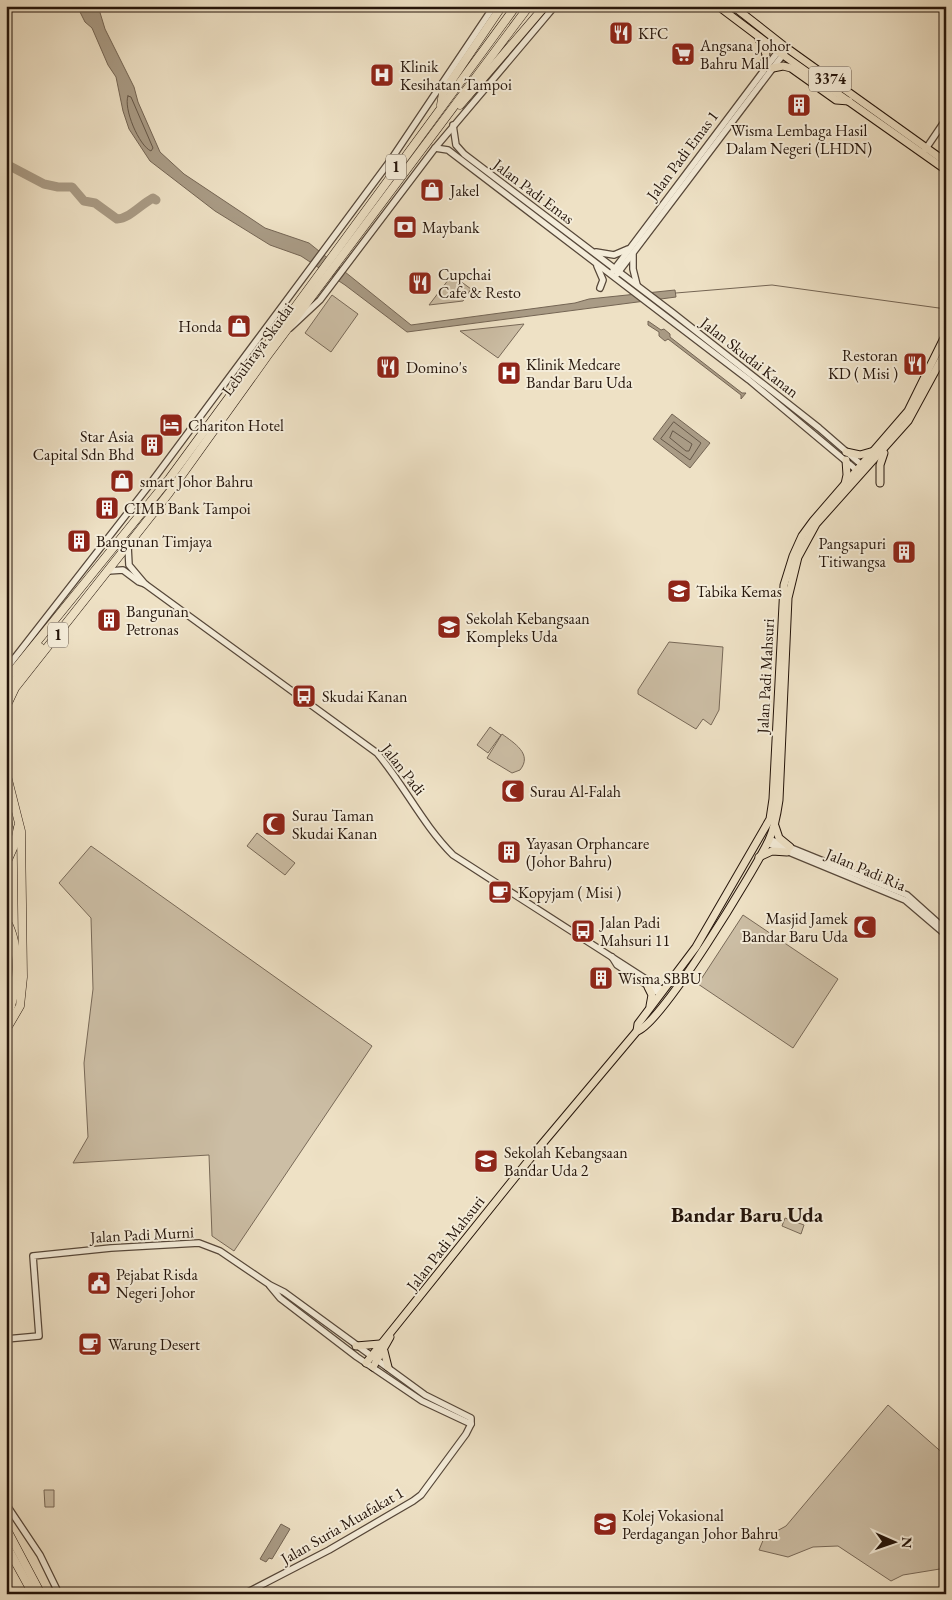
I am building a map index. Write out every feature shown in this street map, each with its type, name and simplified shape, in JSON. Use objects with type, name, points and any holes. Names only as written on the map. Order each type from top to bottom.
[{"type":"highway","points":[[441,107],[443,93],[502,6]]},
{"type":"highway","name":"Lebuhraya Skudai","points":[[341,250],[441,107],[516,6]]},
{"type":"highway","name":"Lebuhraya Skudai","points":[[6,680],[170,478],[341,250],[442,122],[529,6]]},
{"type":"highway","points":[[442,122],[468,97],[543,8]]},
{"type":"highway","name":"Lebuhraya Skudai","points":[[6,707],[15,688],[128,546],[287,330],[320,278]]},
{"type":"highway","points":[[6,693],[56,626],[61,614]]},
{"type":"highway","points":[[6,772],[19,817],[22,845],[23,986],[20,1006],[6,1030]]},
{"type":"highway","points":[[6,811],[9,828],[6,845]]},
{"type":"highway","points":[[6,864],[16,837],[19,817]]},
{"type":"highway","points":[[6,920],[14,936],[16,948],[13,1004],[6,1018]]},
{"type":"highway","points":[[6,1528],[41,1594]]},
{"type":"highway","points":[[6,1545],[32,1592]]},
{"type":"main road","name":"3374","points":[[718,6],[849,102],[924,151],[946,162]]},
{"type":"main road","name":"3374","points":[[733,6],[924,151],[946,170]]},
{"type":"main road","points":[[756,34],[766,54],[764,68]]},
{"type":"main road","points":[[773,68],[783,66],[791,68],[836,100],[849,102]]},
{"type":"main road","name":"Jalan Padi Mahsuri","points":[[640,1029],[638,1024],[696,947],[771,824],[779,800],[788,598],[792,579],[804,545],[816,524],[862,470],[874,451],[908,411],[946,334]]},
{"type":"main road","name":"Jalan Padi Mahsuri","points":[[771,824],[783,598],[788,571],[802,536],[844,486],[886,448],[914,412],[946,352]]},
{"type":"main road","points":[[880,483],[880,465],[886,448]]},
{"type":"main road","points":[[846,452],[860,455],[874,451]]},
{"type":"main road","points":[[844,486],[848,475],[846,460]]},
{"type":"main road","points":[[744,866],[767,840],[771,824]]},
{"type":"main road","points":[[771,824],[788,849]]},
{"type":"main road","name":"Jalan Padi Mahsuri","points":[[366,1363],[382,1346],[537,1150],[690,968],[758,858],[767,840]]},
{"type":"main road","points":[[758,858],[770,851],[788,849]]},
{"type":"main road","points":[[640,1029],[663,993],[690,968]]},
{"type":"main road","points":[[648,987],[652,995],[649,1009]]},
{"type":"main road","points":[[356,1346],[382,1346],[388,1367]]},
{"type":"main road","name":"Jalan Padi Mahsuri","points":[[373,1367],[378,1360],[382,1346]]},
{"type":"street","points":[[6,669],[147,488],[400,147],[494,6]]},
{"type":"street","points":[[287,330],[311,311],[453,125],[555,6]]},
{"type":"street","points":[[780,53],[785,47]]},
{"type":"street","name":"Jalan Padi Emas 1","points":[[612,277],[764,68],[780,53]]},
{"type":"street","name":"Jalan Padi Emas 1","points":[[631,251],[773,68],[780,53]]},
{"type":"street","points":[[924,151],[946,119]]},
{"type":"street","name":"Jalan Padi Emas","points":[[453,125],[454,140],[464,154],[616,271]]},
{"type":"street","name":"Jalan Padi Emas","points":[[435,148],[444,147],[612,277]]},
{"type":"street","points":[[589,250],[608,255],[631,251],[632,269],[640,290]]},
{"type":"street","points":[[596,264],[603,280],[600,288]]},
{"type":"street","name":"Jalan Skudai Kanan","points":[[616,271],[819,428],[846,452],[862,470]]},
{"type":"street","name":"Jalan Skudai Kanan","points":[[612,277],[749,380],[846,460],[862,470]]},
{"type":"street","name":"Jalan Padi","points":[[128,546],[130,569],[145,584],[376,753],[397,777],[440,842],[453,855],[663,993]]},
{"type":"street","name":"Jalan Padi","points":[[108,571],[120,569],[145,584]]},
{"type":"street","name":"Jalan Padi Ria","points":[[767,840],[905,900],[946,935]]},
{"type":"street","name":"Jalan Padi Ria","points":[[788,849],[907,895],[946,930]]},
{"type":"street","name":"Jalan Padi","points":[[612,958],[617,965],[648,987],[663,993]]},
{"type":"street","name":"Jalan Padi Murni","points":[[6,1339],[39,1336],[33,1256],[199,1243],[220,1251],[270,1285],[284,1292],[425,1395],[469,1416],[471,1424],[428,1404],[366,1363],[280,1298],[270,1285]]},
{"type":"street","name":"Jalan Suria Muafakat 1","points":[[244,1594],[343,1542],[421,1495],[471,1424]]},
{"type":"street","points":[[6,1504],[40,1555],[60,1594]]},
{"type":"shaded area","points":[[452,275],[471,289],[463,301],[429,305]]},
{"type":"shaded area","points":[[332,295],[358,314],[331,352],[305,333]]},
{"type":"shaded area","points":[[524,324],[498,358],[460,331]]},
{"type":"shaded area","points":[[669,642],[723,647],[719,710],[711,725],[703,719],[696,729],[638,694],[638,690]]},
{"type":"shaded area","points":[[490,727],[501,735],[488,753],[477,745]]},
{"type":"shaded area","points":[[502,734],[516,745],[523,754],[524,759],[520,770],[512,773],[487,758]]},
{"type":"shaded area","points":[[257,833],[295,863],[285,875],[247,846]]},
{"type":"shaded area","points":[[91,846],[372,1046],[234,1251],[212,1236],[209,1155],[73,1163],[88,1137],[84,1063],[93,989],[91,918],[59,883]]},
{"type":"shaded area","points":[[743,915],[838,979],[793,1048],[698,984]]},
{"type":"shaded area","points":[[785,1218],[804,1225],[801,1234],[782,1226]]},
{"type":"shaded area","points":[[888,1405],[946,1456],[946,1568],[903,1575],[891,1581],[838,1546],[813,1547],[788,1557],[759,1550],[764,1538],[786,1526]]},
{"type":"shaded area","points":[[44,1490],[54,1490],[54,1507],[45,1507]]},
{"type":"water","points":[[77,6],[98,6],[105,29],[134,87],[138,102],[160,152],[184,174],[265,228],[309,243],[411,325],[575,303],[589,299],[675,290],[676,297],[407,332],[345,285],[301,256],[270,245],[215,211],[150,161],[129,129],[116,77],[108,65],[92,28],[85,22]]},
{"type":"water","points":[[648,321],[661,330],[664,329],[670,334],[670,337],[742,393],[746,393],[741,399],[741,395],[668,339],[665,341],[659,336],[659,332],[648,325]]},
{"type":"water","points":[[672,414],[710,443],[690,468],[653,439]]},
{"type":"water","points":[[281,1524],[290,1529],[272,1559],[269,1558],[266,1562],[260,1559]]},
{"type":"waterway","points":[[6,164],[44,184],[72,187],[84,201],[95,203],[117,219],[131,214],[153,198],[156,200]]},
{"type":"waterway","points":[[676,293],[772,285],[946,309]]},
{"type":"place","name":"KFC","points":[[621,33]]},
{"type":"place","name":"Angsana Johor Bahru Mall","points":[[683,54]]},
{"type":"place","name":"Klinik Kesihatan Tampoi","points":[[382,75]]},
{"type":"place","name":"Wisma Lembaga Hasil Dalam Negeri (LHDN)","points":[[799,105]]},
{"type":"place","name":"Jakel","points":[[432,190]]},
{"type":"place","name":"Maybank","points":[[405,227]]},
{"type":"place","name":"Cupchai Cafe & Resto","points":[[420,283]]},
{"type":"place","name":"Honda","points":[[239,326]]},
{"type":"place","name":"Restoran KD ( Misi )","points":[[915,364]]},
{"type":"place","name":"Domino's","points":[[388,367]]},
{"type":"place","name":"Klinik Medcare Bandar Baru Uda","points":[[509,373]]},
{"type":"place","name":"Chariton Hotel","points":[[171,425]]},
{"type":"place","name":"Star Asia Capital Sdn Bhd","points":[[152,445]]},
{"type":"place","name":"smart Johor Bahru","points":[[122,481]]},
{"type":"place","name":"CIMB Bank Tampoi","points":[[107,508]]},
{"type":"place","name":"Bangunan Timjaya","points":[[79,541]]},
{"type":"place","name":"Pangsapuri Titiwangsa","points":[[904,552]]},
{"type":"place","name":"Tabika Kemas","points":[[679,591]]},
{"type":"place","name":"Bangunan Petronas","points":[[109,620]]},
{"type":"place","name":"Sekolah Kebangsaan Kompleks Uda","points":[[449,627]]},
{"type":"place","name":"Skudai Kanan","points":[[304,696]]},
{"type":"place","name":"Surau Al-Falah","points":[[513,791]]},
{"type":"place","name":"Surau Taman Skudai Kanan","points":[[274,824]]},
{"type":"place","name":"Yayasan Orphancare (Johor Bahru)","points":[[509,852]]},
{"type":"place","name":"Kopyjam ( Misi )","points":[[500,892]]},
{"type":"place","name":"Masjid Jamek Bandar Baru Uda","points":[[865,927]]},
{"type":"place","name":"Jalan Padi Mahsuri 11","points":[[583,931]]},
{"type":"place","name":"Wisma SBBU","points":[[601,978]]},
{"type":"place","name":"Sekolah Kebangsaan Bandar Uda 2","points":[[486,1161]]},
{"type":"place","name":"Pejabat Risda Negeri Johor","points":[[99,1283]]},
{"type":"place","name":"Warung Desert","points":[[90,1344]]},
{"type":"place","name":"Kolej Vokasional Perdagangan Johor Bahru","points":[[605,1524]]},
{"type":"district","name":"Bandar Baru Uda","points":[[747,1215]]}]
